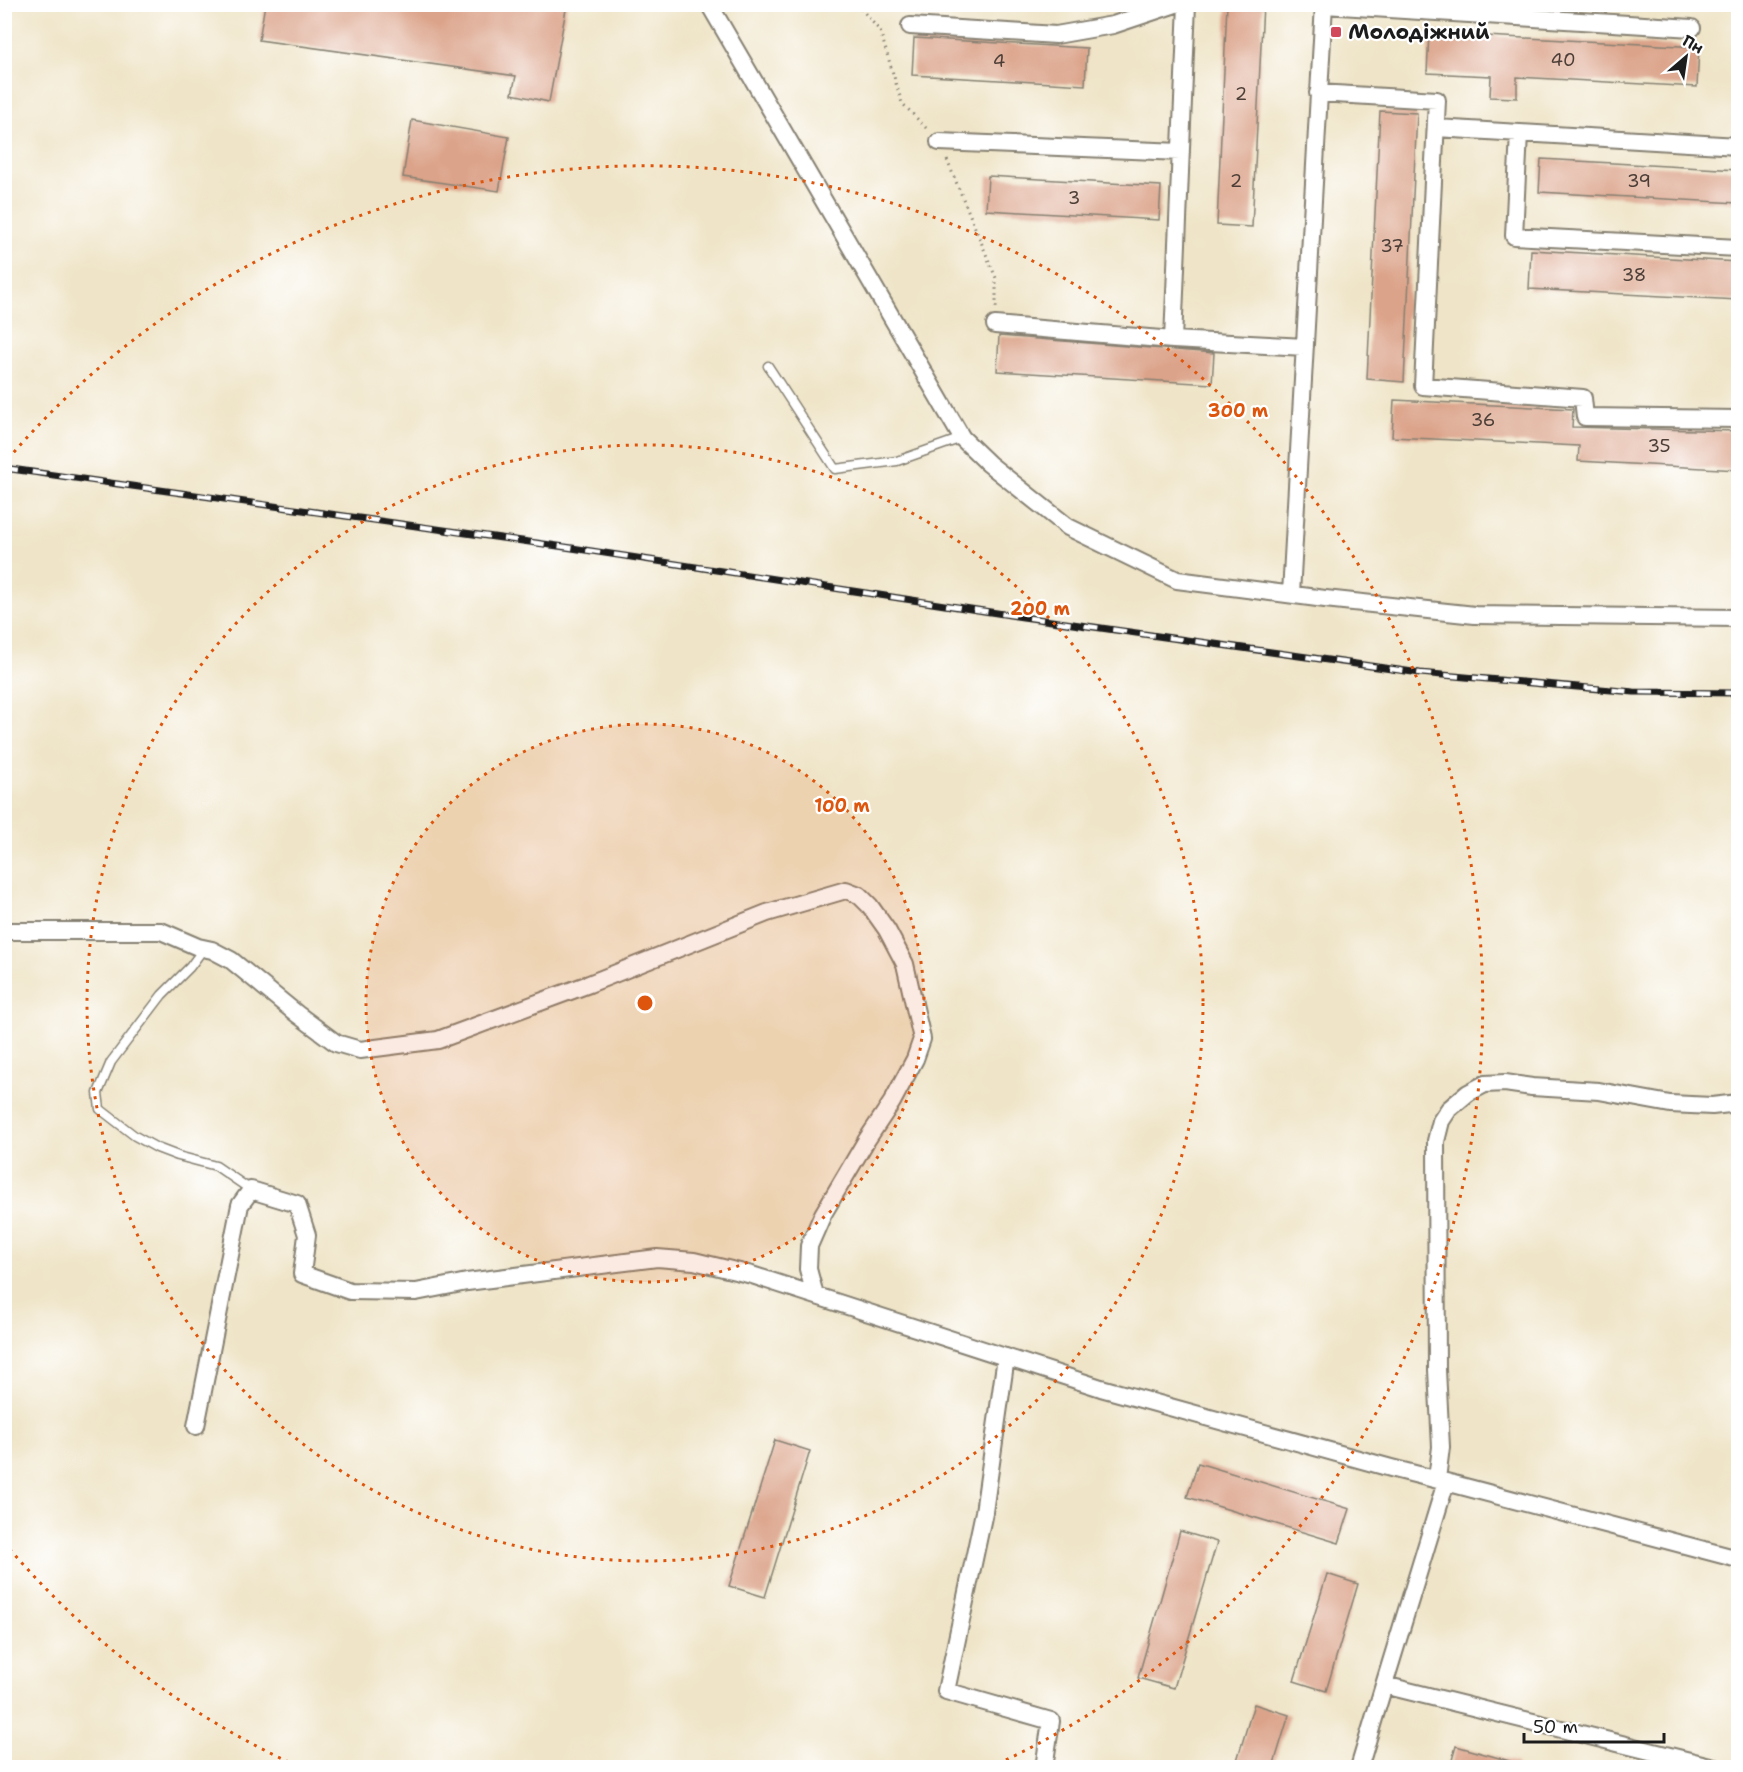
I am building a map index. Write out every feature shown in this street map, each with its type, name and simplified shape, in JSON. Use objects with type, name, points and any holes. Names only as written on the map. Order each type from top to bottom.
[{"type":"street","points":[[709,4],[962,438],[989,464],[1068,527],[1177,580],[1475,615],[1738,618]]},
{"type":"street","points":[[910,26],[1056,34],[1113,25],[1176,4]]},
{"type":"street","points":[[1173,340],[1187,4]]},
{"type":"street","points":[[1291,594],[1324,5],[1437,8],[1692,28]]},
{"type":"street","points":[[1318,93],[1437,100],[1423,386],[1583,398],[1585,417],[1738,419]]},
{"type":"street","points":[[1436,128],[1738,146]]},
{"type":"street","points":[[1519,133],[1514,236],[1738,249]]},
{"type":"street","points":[[939,142],[1180,152]]},
{"type":"street","points":[[995,325],[1173,340],[1305,347]]},
{"type":"street","points":[[4,931],[161,931],[182,941],[212,950],[231,960],[336,1043],[360,1050],[438,1040],[767,914],[846,890],[859,895],[887,930],[904,964],[922,1039],[915,1059],[892,1102],[823,1214],[809,1246],[808,1269],[815,1295]]},
{"type":"street","points":[[1359,1767],[1442,1481],[1437,1370],[1436,1141],[1441,1121],[1449,1109],[1468,1093],[1485,1084],[1505,1083],[1599,1091],[1670,1104],[1712,1106],[1738,1103]]},
{"type":"street","points":[[195,1426],[240,1206],[251,1190],[297,1204],[306,1235],[302,1274],[350,1291],[416,1292],[467,1282],[657,1258],[694,1260],[752,1275],[1101,1388],[1390,1468],[1738,1559]]},
{"type":"street","points":[[1006,1357],[984,1512],[946,1691],[1051,1721],[1044,1767]]},
{"type":"street","points":[[1384,1685],[1718,1767]]},
{"type":"lane","points":[[768,366],[835,470],[897,461],[962,438]]},
{"type":"lane","points":[[204,948],[190,967],[162,995],[111,1062],[98,1093],[100,1110],[135,1136],[157,1148],[216,1166],[251,1190]]},
{"type":"building","points":[[265,4],[567,4],[549,102],[512,94],[516,76],[259,40]]},
{"type":"building","points":[[1227,4],[1263,4],[1252,227],[1217,225]]},
{"type":"building","points":[[1429,33],[1699,47],[1697,87],[1517,77],[1517,98],[1490,97],[1491,76],[1427,73]]},
{"type":"building","points":[[914,38],[1087,48],[1085,85],[912,75]]},
{"type":"building","points":[[1380,111],[1417,113],[1404,382],[1367,379]]},
{"type":"building","points":[[412,120],[509,137],[499,191],[403,177]]},
{"type":"building","points":[[1541,159],[1738,170],[1738,203],[1539,192]]},
{"type":"building","points":[[988,176],[1161,186],[1159,220],[986,210]]},
{"type":"building","points":[[1531,250],[1738,262],[1738,300],[1529,289]]},
{"type":"building","points":[[999,336],[1214,353],[1212,384],[997,371]]},
{"type":"building","points":[[1394,400],[1573,409],[1572,427],[1738,431],[1738,470],[1578,461],[1579,446],[1392,437]]},
{"type":"building","points":[[775,1440],[810,1451],[765,1597],[729,1586]]},
{"type":"building","points":[[1198,1463],[1350,1509],[1339,1543],[1187,1497]]},
{"type":"building","points":[[1180,1531],[1217,1542],[1174,1688],[1138,1678]]},
{"type":"building","points":[[1327,1574],[1358,1584],[1326,1691],[1294,1681]]},
{"type":"building","points":[[1254,1704],[1289,1715],[1273,1767],[1235,1767]]},
{"type":"building","points":[[1456,1746],[1517,1763],[1516,1767],[1450,1767]]},
{"type":"railway","points":[[4,468],[572,548],[1023,617],[1420,673],[1634,692],[1738,693]]},
{"type":"place","name":"Молодіжний","points":[[1336,32]]}]
